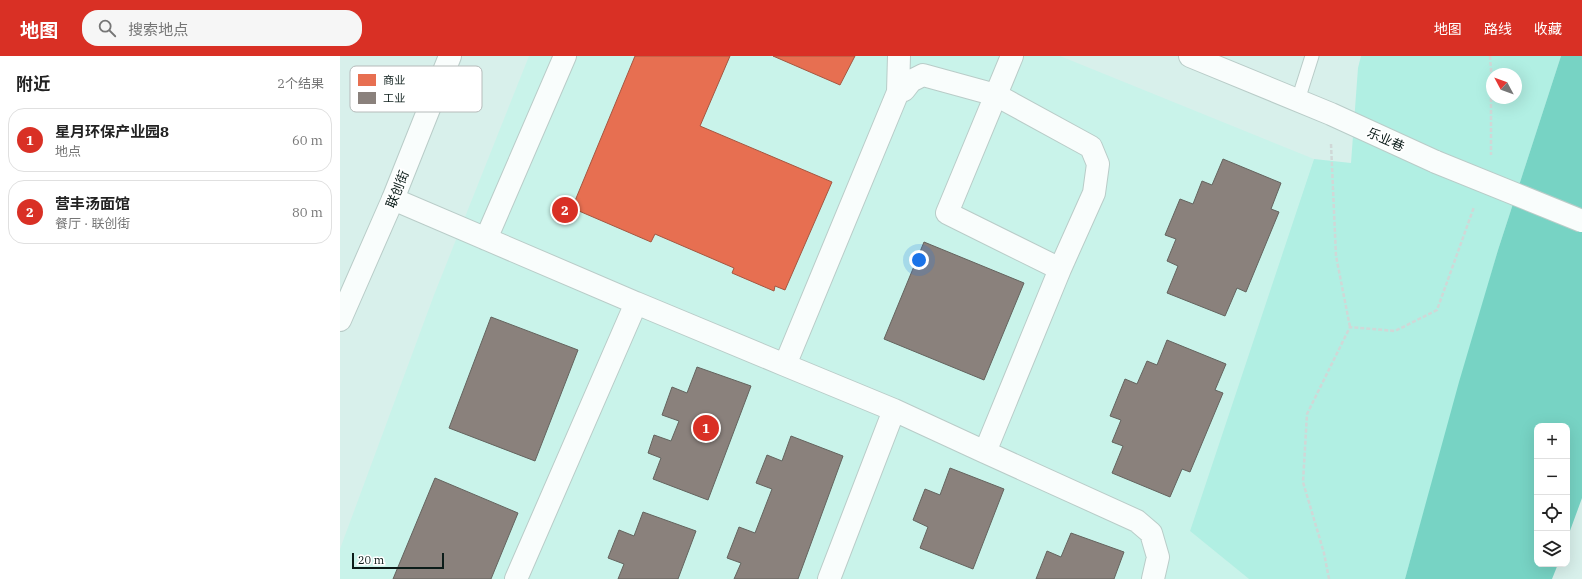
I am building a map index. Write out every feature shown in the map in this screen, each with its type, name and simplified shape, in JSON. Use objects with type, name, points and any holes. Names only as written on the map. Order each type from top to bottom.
[{"type":"street","name":"联创街","points":[[446,66],[450,56]]},
{"type":"street","points":[[486,239],[565,56]]},
{"type":"street","points":[[785,364],[898,92],[899,56]]},
{"type":"street","points":[[1012,56],[947,213],[1060,269]]},
{"type":"street","name":"乐业巷","points":[[1190,56],[1298,100],[1436,162],[1582,221]]},
{"type":"street","points":[[898,92],[904,90],[911,81],[923,75],[996,95],[1091,147],[1098,164],[1094,193],[1060,269],[985,452]]},
{"type":"street","name":"联创街","points":[[340,320],[393,199],[428,112]]},
{"type":"street","points":[[393,199],[636,303],[894,410],[1137,521],[1151,533],[1158,557],[1153,579]]},
{"type":"street","points":[[516,579],[636,303]]},
{"type":"street","points":[[828,579],[894,410]]},
{"type":"lane","points":[[1298,100],[1312,56]]},
{"type":"path","points":[[1490,56],[1491,162]]},
{"type":"path","points":[[1329,579],[1324,554],[1303,482],[1307,414],[1350,327],[1336,256],[1330,114]]},
{"type":"path","points":[[1350,327],[1395,331],[1437,310],[1475,206]]},
{"type":"shaded area","points":[[529,56],[1060,56],[1314,159],[1190,531],[1249,579],[340,579],[340,549],[434,295]]},
{"type":"shaded area","points":[[1361,56],[1561,56],[1498,250],[1405,579],[1249,579],[1190,531],[1314,159],[1351,163],[1358,68]]},
{"type":"shaded area","points":[[1561,56],[1582,56],[1582,498],[1570,531],[1570,423],[1534,423],[1534,567],[1557,567],[1552,579],[1405,579],[1459,382],[1498,250]]},
{"type":"building: 商业","points":[[635,56],[730,56],[700,126],[832,182],[785,290],[775,286],[774,291],[732,273],[734,268],[655,234],[651,242],[572,208]]},
{"type":"building: 商业","points":[[773,56],[855,56],[840,85]]},
{"type":"building: 工业","points":[[1223,159],[1281,183],[1271,209],[1279,212],[1246,292],[1237,288],[1225,316],[1167,293],[1178,266],[1167,261],[1176,239],[1165,235],[1180,199],[1193,204],[1202,181],[1212,185]]},
{"type":"building: 工业","points":[[924,242],[1024,283],[984,380],[884,339]]},
{"type":"building: 工业","points":[[491,317],[578,350],[535,461],[449,428]]},
{"type":"building: 工业","points":[[1167,340],[1226,364],[1215,390],[1223,393],[1190,472],[1182,469],[1170,497],[1112,473],[1123,446],[1112,442],[1121,420],[1110,416],[1125,379],[1137,384],[1147,361],[1157,365]]},
{"type":"building: 工业","points":[[697,367],[751,386],[708,500],[653,479],[661,458],[648,453],[654,435],[671,441],[679,421],[662,415],[672,387],[687,393]]},
{"type":"building: 工业","points":[[791,436],[843,456],[798,579],[734,579],[741,563],[727,558],[739,527],[755,533],[772,489],[756,483],[767,455],[782,461]]},
{"type":"building: 工业","points":[[950,468],[1004,489],[973,569],[920,548],[928,527],[913,520],[925,489],[940,495]]},
{"type":"building: 工业","points":[[435,478],[518,513],[491,579],[393,579]]},
{"type":"building: 工业","points":[[643,512],[696,531],[678,579],[618,579],[624,564],[608,558],[619,530],[634,536]]},
{"type":"building: 工业","points":[[1071,533],[1124,552],[1114,579],[1036,579],[1047,551],[1061,557]]},
{"type":"place","name":"营丰汤面馆","points":[[565,210]]},
{"type":"place","name":"星月环保产业园8","points":[[706,428]]}]
